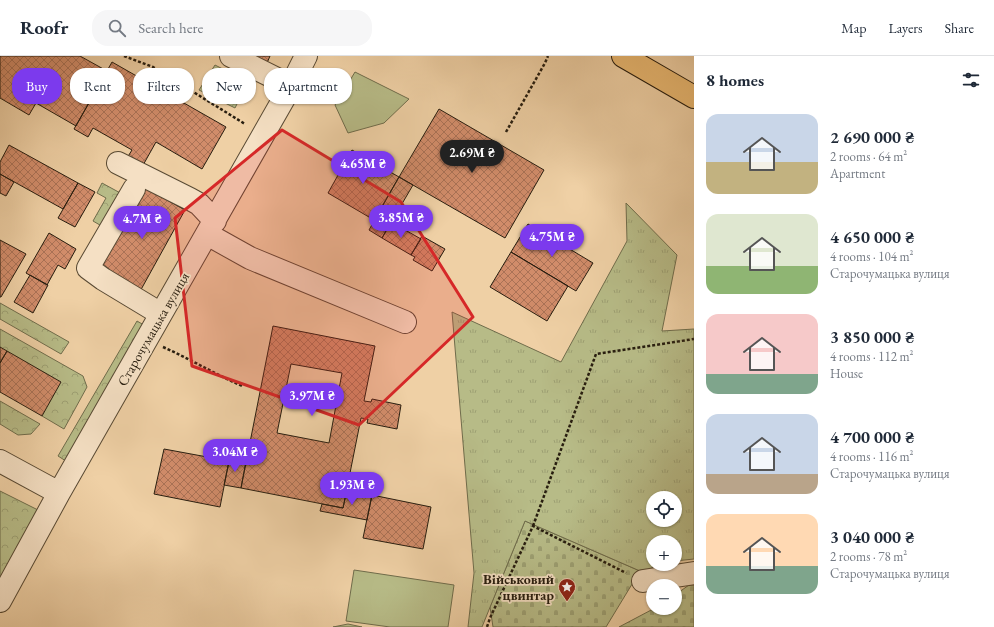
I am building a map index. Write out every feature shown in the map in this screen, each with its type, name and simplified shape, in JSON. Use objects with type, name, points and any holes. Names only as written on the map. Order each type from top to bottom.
[{"type":"main road","points":[[623,56],[694,97]]},
{"type":"street","points":[[231,56],[264,72]]},
{"type":"street","name":"Старочумацька вулиця","points":[[300,68],[306,56]]},
{"type":"street","name":"Старочумацька вулиця","points":[[0,601],[59,493],[281,104]]},
{"type":"street","points":[[118,163],[199,204],[211,227],[250,258],[405,322]]},
{"type":"street","points":[[134,189],[88,268],[103,279],[161,314]]},
{"type":"street","points":[[0,461],[59,493]]},
{"type":"street","points":[[643,581],[694,573]]},
{"type":"path","points":[[124,56],[153,67],[245,124]]},
{"type":"path","points":[[136,56],[136,61]]},
{"type":"path","points":[[506,132],[548,56]]},
{"type":"path","points":[[487,627],[533,526],[596,354],[694,339]]},
{"type":"path","points":[[159,345],[242,386]]},
{"type":"path","points":[[533,526],[643,581]]},
{"type":"highlighted area","points":[[282,130],[401,202],[473,317],[359,425],[192,366],[175,218]]},
{"type":"green space","points":[[215,65],[221,68],[213,68]]},
{"type":"green space","points":[[355,72],[409,99],[384,123],[348,133],[335,105],[352,104],[352,77]]},
{"type":"green space","points":[[227,104],[237,104],[235,108]]},
{"type":"green space","points":[[102,183],[124,195],[105,228],[93,221],[106,198],[97,193]]},
{"type":"green space","points":[[626,203],[677,255],[662,331],[694,329],[694,559],[682,560],[682,535],[646,535],[646,571],[649,571],[646,575],[640,571],[525,521],[482,627],[468,627],[474,573],[452,312],[561,362],[627,241]]},
{"type":"green space","points":[[0,303],[69,342],[61,354],[0,319]]},
{"type":"green space","points":[[137,321],[149,328],[69,463],[58,456]]},
{"type":"green space","points":[[0,329],[83,376],[87,387],[64,429],[42,416],[0,347]]},
{"type":"green space","points":[[0,401],[40,424],[31,434],[18,435],[0,424]]},
{"type":"green space","points":[[0,491],[38,510],[0,579]]},
{"type":"green space","points":[[525,521],[640,571],[606,627],[493,627],[490,607]]},
{"type":"green space","points":[[354,570],[454,585],[448,627],[390,627],[346,621]]},
{"type":"green space","points":[[689,585],[694,585],[694,627],[619,627],[646,613],[646,615],[682,615],[682,590]]},
{"type":"green space","points":[[348,624],[362,627],[333,627]]},
{"type":"building","points":[[0,56],[80,56],[102,68],[70,68],[70,104],[88,104],[76,126],[38,104],[62,104],[62,68],[12,68],[12,104],[35,104],[29,115],[0,98]]},
{"type":"building","points":[[253,56],[270,56],[267,63]]},
{"type":"building","points":[[112,62],[123,68],[109,68]]},
{"type":"building","points":[[125,69],[133,74],[133,104],[186,104],[226,127],[202,169],[156,142],[142,167],[127,158],[132,150],[93,128],[88,137],[74,129],[88,104],[125,104]]},
{"type":"building","points":[[439,109],[544,170],[505,238],[399,177]]},
{"type":"building","points":[[9,145],[78,183],[63,209],[0,174],[0,162]]},
{"type":"building","points":[[352,150],[399,177],[374,220],[328,193]]},
{"type":"building","points":[[0,174],[14,182],[6,196],[0,193]]},
{"type":"building","points":[[399,177],[413,185],[382,238],[369,230]]},
{"type":"building","points":[[78,183],[95,192],[75,227],[58,218]]},
{"type":"building","points":[[144,187],[185,210],[138,295],[99,266]]},
{"type":"building","points":[[391,222],[421,239],[411,255],[382,238]]},
{"type":"building","points":[[528,224],[593,263],[576,291],[511,252]]},
{"type":"building","points":[[49,233],[76,249],[65,269],[58,265],[47,285],[26,273]]},
{"type":"building","points":[[422,236],[445,249],[432,271],[413,260],[415,257],[411,255]]},
{"type":"building","points":[[0,240],[26,254],[1,297],[0,297]]},
{"type":"building","points":[[511,252],[568,286],[547,321],[490,287]]},
{"type":"building","points":[[30,275],[48,285],[33,313],[14,302]]},
{"type":"building","points":[[273,326],[375,346],[364,401],[371,402],[372,399],[401,405],[397,429],[367,423],[368,419],[361,418],[343,508],[241,488]],"holes":[[[291,364],[342,373],[329,443],[277,433]]]},
{"type":"building","points":[[0,347],[7,351],[0,363]]},
{"type":"building","points":[[7,351],[61,382],[42,416],[0,392],[0,363]]},
{"type":"building","points":[[164,449],[229,461],[220,507],[154,494]]},
{"type":"building","points":[[230,457],[246,461],[241,488],[224,485]]},
{"type":"building","points":[[347,490],[372,495],[367,520],[320,511],[322,504],[343,508]]},
{"type":"building","points":[[372,495],[431,507],[423,549],[363,538]]},
{"type":"place","name":"Військовий цвинтар","points":[[567,602]]}]
